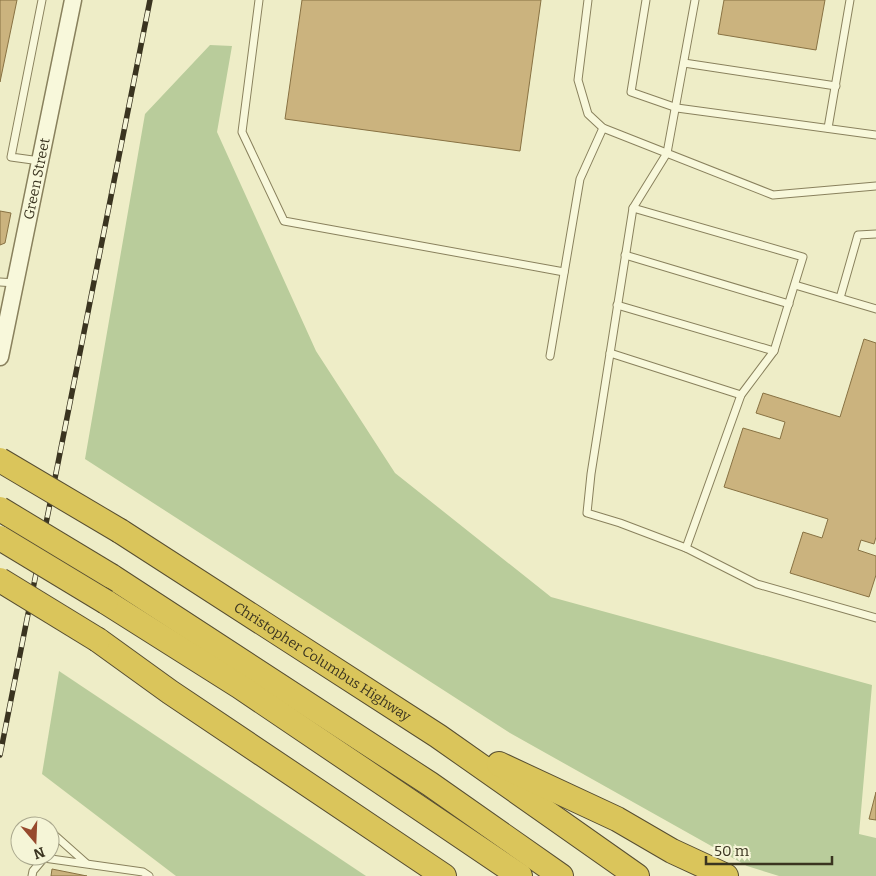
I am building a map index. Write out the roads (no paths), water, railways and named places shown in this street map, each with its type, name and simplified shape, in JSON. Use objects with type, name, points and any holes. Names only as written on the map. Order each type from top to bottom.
[{"type":"highway","name":"Christopher Columbus Highway","points":[[0,460],[120,531],[438,736],[637,876]]},
{"type":"highway","points":[[0,509],[112,576],[430,784],[561,876]]},
{"type":"highway","points":[[0,538],[106,602],[246,691],[520,876]]},
{"type":"highway","points":[[0,580],[98,640],[170,692],[444,876]]},
{"type":"highway","points":[[438,736],[617,819],[672,851],[726,876]]},
{"type":"highway","points":[[404,850],[426,876]]},
{"type":"street","name":"Green Street","points":[[0,357],[8,282],[41,161],[74,0]]},
{"type":"lane","points":[[41,161],[11,157],[42,0]]},
{"type":"lane","points":[[258,0],[242,132],[284,221],[564,272]]},
{"type":"lane","points":[[588,0],[578,80],[588,114],[603,128],[773,195],[876,186]]},
{"type":"lane","points":[[646,0],[631,92],[677,108],[876,135]]},
{"type":"lane","points":[[695,0],[677,108],[667,153],[633,208],[591,474],[587,513],[620,523],[686,548],[757,584],[876,618]]},
{"type":"lane","points":[[828,128],[850,0]]},
{"type":"lane","points":[[684,64],[836,86]]},
{"type":"lane","points":[[550,356],[580,179],[603,128]]},
{"type":"lane","points":[[633,208],[803,257],[774,351],[741,395],[686,548]]},
{"type":"lane","points":[[840,298],[858,236],[876,234]]},
{"type":"lane","points":[[625,255],[789,304]]},
{"type":"lane","points":[[795,285],[876,309]]},
{"type":"lane","points":[[617,305],[774,351]]},
{"type":"lane","points":[[610,353],[741,395]]},
{"type":"lane","points":[[60,840],[87,864]]},
{"type":"lane","points":[[32,876],[33,871],[44,858],[143,872],[149,876]]},
{"type":"railway","points":[[0,755],[150,0]]}]
